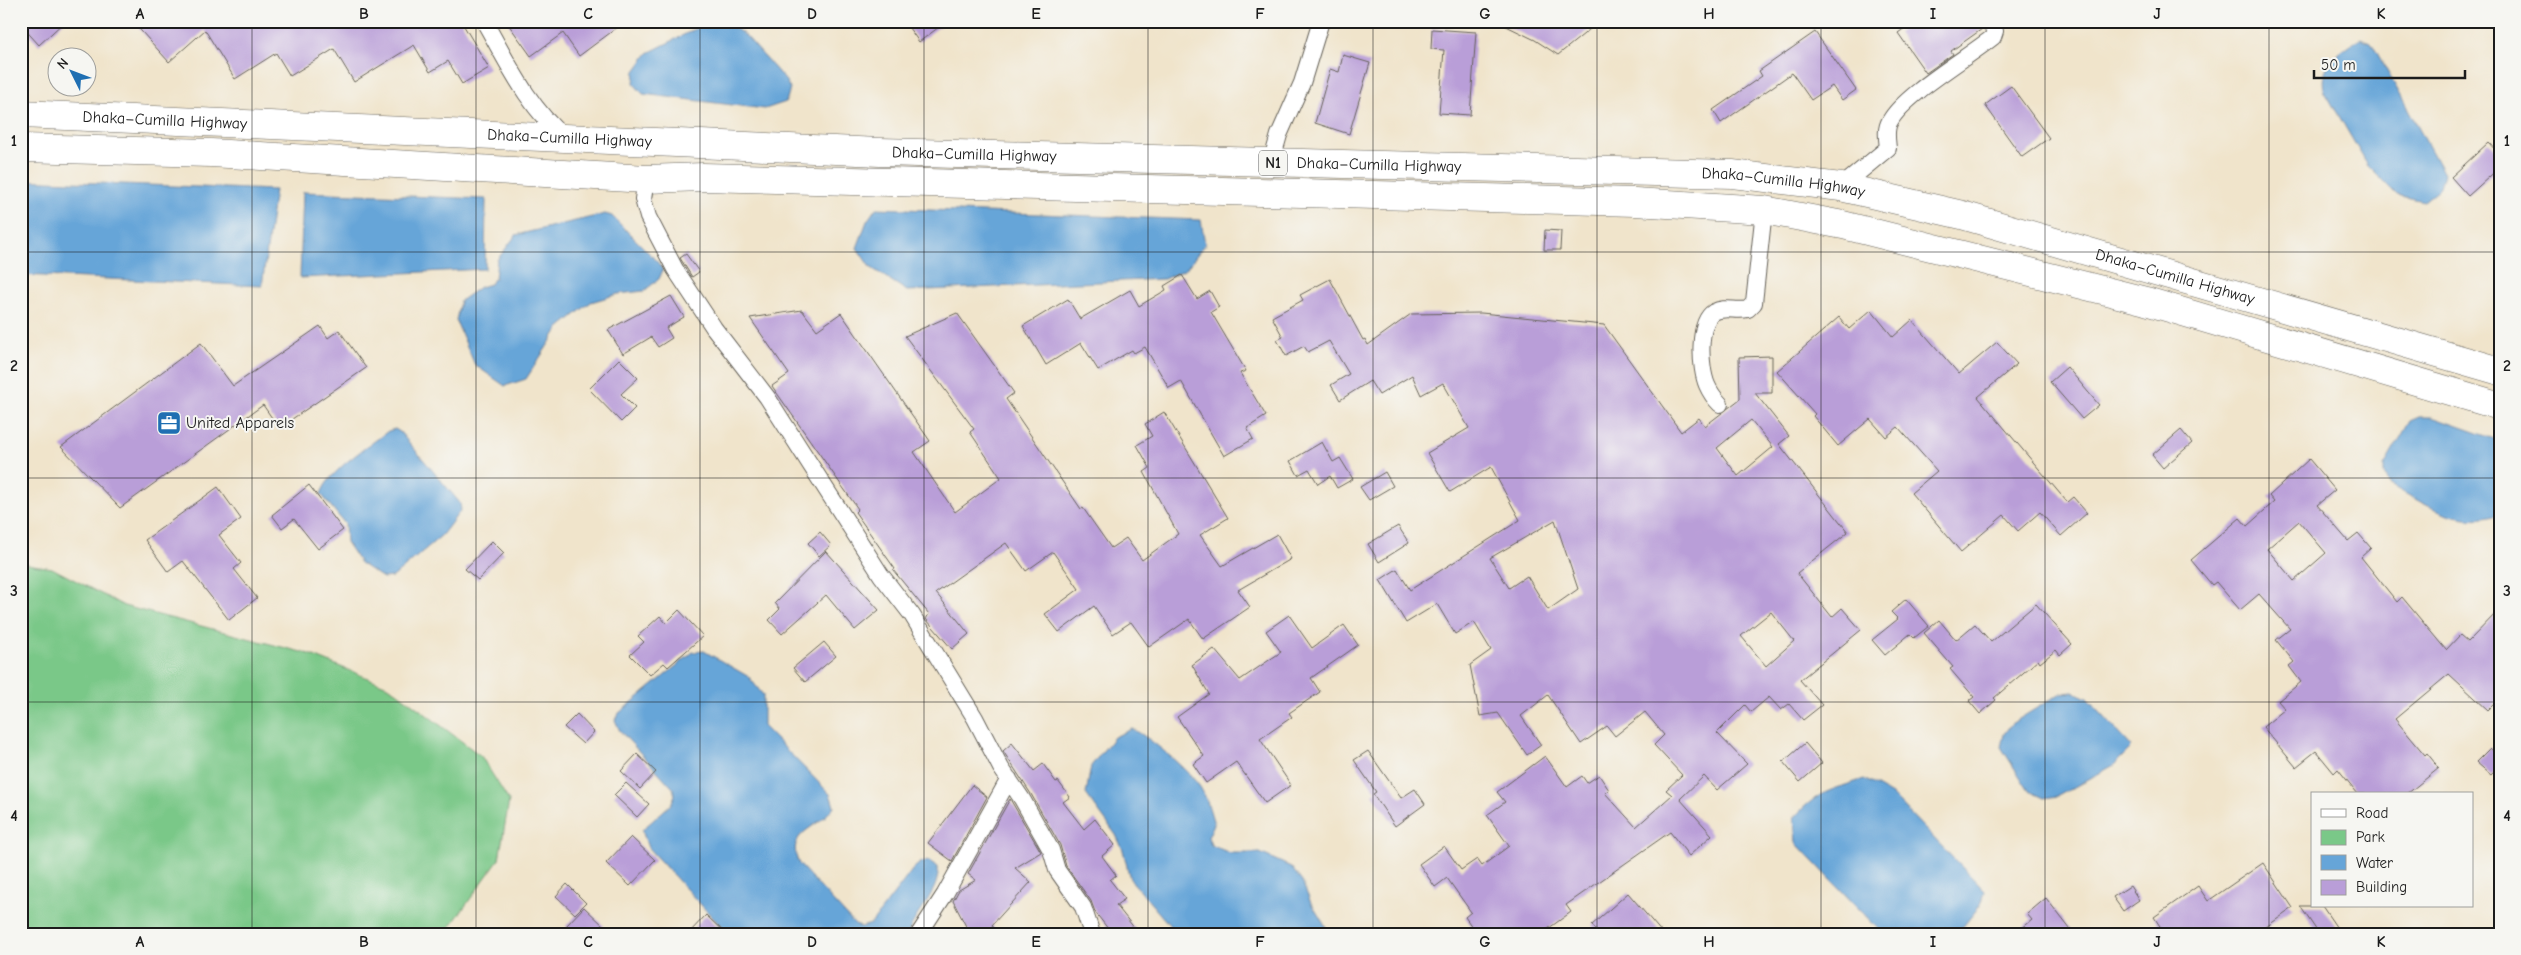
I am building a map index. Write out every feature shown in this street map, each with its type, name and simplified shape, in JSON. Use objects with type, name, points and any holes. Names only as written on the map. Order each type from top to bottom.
[{"type":"highway","name":"Dhaka–Cumilla Highway","points":[[21,114],[890,152],[1732,174],[1841,187],[1962,215],[2500,371]]},
{"type":"highway","name":"Dhaka–Cumilla Highway","points":[[21,148],[211,153],[646,179],[703,177],[1636,202],[1764,210],[1843,225],[2146,301],[2500,406]]},
{"type":"street","points":[[484,21],[519,82],[539,110],[564,137]]},
{"type":"street","points":[[1271,163],[1279,136],[1302,83],[1321,21]]},
{"type":"street","points":[[1841,187],[1888,148],[1886,134],[1889,121],[1904,104],[1993,36],[1995,31],[1989,21]]},
{"type":"street","points":[[646,179],[643,199],[648,217],[675,269],[714,328],[767,397],[876,567],[912,615],[975,718],[1051,850],[1057,870],[1083,907],[1092,934]]},
{"type":"street","points":[[1720,404],[1707,385],[1702,364],[1702,332],[1707,319],[1712,313],[1721,308],[1748,309],[1754,303],[1764,210]]},
{"type":"street","points":[[919,934],[945,894],[1009,779]]},
{"type":"green space","points":[[21,563],[52,568],[124,606],[309,654],[390,687],[481,756],[509,801],[499,859],[445,934],[21,934]]},
{"type":"water","points":[[711,21],[728,23],[746,36],[786,81],[790,89],[786,102],[765,109],[643,94],[634,84],[635,71],[648,53]]},
{"type":"water","points":[[2361,38],[2371,42],[2444,174],[2439,189],[2424,201],[2397,195],[2368,166],[2325,92],[2323,83],[2327,67],[2346,48]]},
{"type":"water","points":[[21,180],[275,190],[262,286],[21,275]]},
{"type":"water","points":[[303,192],[486,199],[485,269],[300,278]]},
{"type":"water","points":[[876,208],[1201,220],[1205,244],[1186,269],[1164,279],[907,291],[870,267],[857,248],[867,221]]},
{"type":"water","points":[[605,214],[612,216],[656,260],[663,270],[659,279],[644,291],[618,294],[591,302],[559,328],[526,379],[505,386],[475,365],[456,321],[460,301],[480,287],[490,284],[495,278],[497,260],[516,235]]},
{"type":"water","points":[[2419,417],[2432,417],[2500,441],[2498,515],[2483,518],[2454,516],[2428,506],[2388,484],[2384,474],[2384,466],[2410,421]]},
{"type":"water","points":[[395,429],[400,432],[460,503],[461,510],[442,535],[393,577],[383,578],[360,563],[346,542],[345,524],[321,494],[325,485],[340,468],[388,431]]},
{"type":"water","points":[[704,651],[749,677],[763,695],[763,726],[830,794],[834,806],[820,821],[799,837],[796,844],[796,853],[799,864],[855,925],[861,927],[871,924],[913,869],[921,862],[929,861],[938,867],[935,885],[908,934],[728,934],[648,848],[642,830],[671,804],[675,795],[673,788],[620,731],[615,720],[618,714],[693,652]]},
{"type":"water","points":[[2074,692],[2087,698],[2132,747],[2114,765],[2058,796],[2044,798],[2029,791],[2001,747],[2004,734],[2011,724],[2061,693]]},
{"type":"water","points":[[1132,729],[1149,739],[1169,755],[1200,787],[1214,824],[1208,837],[1211,845],[1230,853],[1260,853],[1291,867],[1302,882],[1311,903],[1330,934],[1177,934],[1130,879],[1123,850],[1116,835],[1086,794],[1091,766],[1114,737]]},
{"type":"water","points":[[1864,779],[1892,795],[1985,891],[1982,903],[1957,934],[1883,934],[1796,843],[1794,818],[1802,809],[1826,792]]},
{"type":"building","points":[[21,21],[65,21],[39,45],[21,25]]},
{"type":"building","points":[[132,21],[461,21],[489,68],[462,84],[448,61],[430,72],[414,45],[354,82],[334,49],[290,76],[276,53],[235,79],[205,30],[169,62]]},
{"type":"building","points":[[506,21],[626,21],[579,56],[563,33],[531,56]]},
{"type":"building","points":[[904,21],[947,21],[919,42]]},
{"type":"building","points":[[1496,21],[1600,21],[1558,55],[1535,40]]},
{"type":"building","points":[[1914,21],[1979,21],[1982,29],[1951,51],[1953,54],[1926,73],[1898,33]]},
{"type":"building","points":[[1432,29],[1476,32],[1470,115],[1439,113],[1444,50],[1431,49]]},
{"type":"building","points":[[1815,32],[1856,90],[1842,100],[1832,86],[1811,100],[1792,73],[1721,123],[1713,110],[1762,76],[1759,71]]},
{"type":"building","points":[[1343,55],[1370,63],[1349,134],[1315,123],[1330,69],[1339,72]]},
{"type":"building","points":[[2011,86],[2049,138],[2022,157],[1985,105]]},
{"type":"building","points":[[2489,142],[2500,154],[2500,167],[2468,196],[2451,177]]},
{"type":"building","points":[[1545,230],[1561,231],[1560,250],[1544,250]]},
{"type":"building","points":[[686,254],[699,272],[692,277],[680,258]]},
{"type":"building","points":[[1182,275],[1197,299],[1210,291],[1219,307],[1211,312],[1246,371],[1240,373],[1266,416],[1247,428],[1253,439],[1224,456],[1181,381],[1169,388],[1145,347],[1134,353],[1132,350],[1098,370],[1081,343],[1046,365],[1023,326],[1068,299],[1080,319],[1130,290],[1139,306],[1166,290],[1164,286]]},
{"type":"building","points":[[1330,279],[1363,340],[1365,339],[1368,345],[1411,314],[1481,313],[1604,325],[1681,432],[1699,418],[1705,426],[1740,399],[1739,357],[1772,356],[1772,393],[1755,393],[1789,436],[1779,444],[1848,532],[1797,573],[1832,617],[1842,608],[1861,630],[1800,680],[1822,705],[1803,720],[1789,704],[1781,710],[1769,697],[1751,712],[1745,705],[1717,733],[1747,764],[1717,790],[1704,776],[1680,799],[1712,835],[1689,856],[1670,832],[1566,905],[1571,912],[1541,934],[1477,934],[1465,917],[1471,912],[1447,878],[1435,887],[1419,864],[1444,846],[1461,870],[1477,859],[1482,866],[1509,846],[1487,815],[1505,802],[1497,792],[1545,756],[1567,787],[1582,776],[1587,783],[1599,775],[1609,790],[1605,793],[1636,827],[1672,795],[1666,790],[1682,775],[1654,745],[1664,735],[1645,712],[1615,736],[1607,726],[1581,744],[1548,695],[1521,716],[1541,745],[1527,755],[1498,713],[1480,716],[1470,665],[1491,650],[1474,622],[1455,634],[1437,604],[1406,623],[1380,580],[1397,569],[1410,590],[1520,520],[1491,467],[1450,492],[1427,453],[1469,428],[1443,383],[1421,395],[1412,375],[1379,395],[1370,381],[1340,400],[1331,385],[1349,374],[1329,341],[1308,352],[1304,346],[1286,356],[1277,340],[1283,337],[1272,317],[1303,300],[1300,295]],"holes":[[[1751,420],[1773,447],[1738,476],[1717,448]],[[1555,520],[1578,589],[1548,610],[1527,576],[1509,588],[1490,558]],[[1771,612],[1794,641],[1766,666],[1741,636]]]},
{"type":"building","points":[[671,296],[684,317],[666,328],[672,338],[658,347],[651,337],[623,354],[608,330]]},
{"type":"building","points":[[802,310],[817,330],[841,313],[930,441],[914,452],[955,512],[1001,478],[970,432],[974,429],[905,336],[957,313],[1014,393],[1006,399],[1081,509],[1083,508],[1111,548],[1126,538],[1142,560],[1178,534],[1144,472],[1150,468],[1137,445],[1152,436],[1145,424],[1164,412],[1228,518],[1200,535],[1222,566],[1277,534],[1291,559],[1238,590],[1250,607],[1203,639],[1189,619],[1149,647],[1131,622],[1113,634],[1094,606],[1059,632],[1045,614],[1079,589],[1053,552],[1026,571],[1006,543],[936,593],[969,634],[952,649],[926,619],[929,614],[893,570],[895,569],[855,512],[858,509],[772,386],[789,374],[750,318]]},
{"type":"building","points":[[1871,310],[1893,337],[1912,320],[1959,374],[1997,342],[2017,364],[1978,397],[2067,502],[2073,497],[2087,513],[2061,536],[2040,512],[2018,531],[2004,515],[1961,552],[1911,493],[1937,471],[1898,427],[1886,437],[1870,419],[1838,446],[1813,416],[1815,414],[1777,371],[1839,317],[1849,329]]},
{"type":"building","points":[[320,326],[328,338],[339,330],[366,368],[279,428],[263,405],[120,508],[61,447],[201,343],[233,386]]},
{"type":"building","points":[[619,359],[638,378],[621,394],[635,408],[621,422],[589,389]]},
{"type":"building","points":[[2067,367],[2099,405],[2082,419],[2050,382]]},
{"type":"building","points":[[2181,430],[2192,443],[2163,468],[2152,455]]},
{"type":"building","points":[[1322,442],[1333,462],[1340,458],[1353,479],[1337,488],[1330,476],[1318,484],[1309,469],[1298,475],[1290,461]]},
{"type":"building","points":[[2309,459],[2335,490],[2317,505],[2348,541],[2358,533],[2371,548],[2361,557],[2397,602],[2402,597],[2446,650],[2460,635],[2468,642],[2500,609],[2500,698],[2488,710],[2449,674],[2395,719],[2425,755],[2427,753],[2439,768],[2409,792],[2356,792],[2338,769],[2334,773],[2316,751],[2296,767],[2263,727],[2285,709],[2278,701],[2301,682],[2289,666],[2294,662],[2276,640],[2290,629],[2259,594],[2240,610],[2216,582],[2212,585],[2191,560],[2240,518],[2247,526],[2274,502],[2269,496]],"holes":[[[2299,521],[2326,553],[2294,581],[2267,549]]]},
{"type":"building","points":[[1385,472],[1393,486],[1369,500],[1360,487]]},
{"type":"building","points":[[309,485],[343,530],[318,549],[294,519],[282,528],[272,515]]},
{"type":"building","points":[[218,487],[241,519],[219,535],[241,563],[234,569],[257,598],[229,620],[183,561],[168,572],[145,540]]},
{"type":"building","points":[[1398,526],[1409,543],[1379,562],[1368,544]]},
{"type":"building","points":[[820,532],[831,545],[819,556],[808,543]]},
{"type":"building","points":[[492,541],[504,553],[478,580],[465,569]]},
{"type":"building","points":[[826,551],[879,610],[855,630],[826,595],[782,634],[769,620],[780,609],[775,603]]},
{"type":"building","points":[[1906,599],[1929,626],[1914,638],[1910,634],[1885,655],[1872,640],[1898,619],[1891,612]]},
{"type":"building","points":[[2036,604],[2072,644],[2060,655],[2056,650],[2040,663],[2038,660],[1994,698],[1996,700],[1980,714],[1969,701],[1974,697],[1950,669],[1953,667],[1924,633],[1939,620],[1956,640],[1975,624],[1991,642]]},
{"type":"building","points":[[679,610],[703,636],[668,667],[664,663],[650,675],[630,655],[644,642],[638,636],[660,616],[666,623]]},
{"type":"building","points":[[1289,615],[1312,648],[1344,625],[1358,645],[1311,678],[1320,692],[1289,713],[1292,717],[1260,739],[1291,785],[1265,803],[1236,762],[1206,783],[1193,764],[1204,756],[1177,717],[1209,694],[1192,665],[1214,649],[1240,680],[1281,652],[1266,631]]},
{"type":"building","points":[[824,642],[836,656],[805,682],[793,668]]},
{"type":"building","points":[[577,714],[594,732],[583,744],[564,727]]},
{"type":"building","points":[[1012,743],[1034,771],[1043,764],[1056,782],[1058,781],[1070,797],[1063,802],[1084,829],[1095,819],[1115,845],[1102,856],[1116,875],[1110,880],[1125,899],[1116,905],[1139,934],[1112,934],[1095,912],[1091,901],[1066,866],[1060,845],[1031,794],[1003,751]]},
{"type":"building","points":[[1805,743],[1822,763],[1800,782],[1783,762]]},
{"type":"building","points":[[2490,748],[2500,757],[2500,766],[2491,775],[2476,762]]},
{"type":"building","points":[[1368,751],[1401,798],[1415,789],[1425,804],[1395,826],[1373,794],[1376,792],[1354,760]]},
{"type":"building","points":[[637,754],[656,772],[640,789],[621,771]]},
{"type":"building","points":[[626,783],[649,804],[637,817],[614,795]]},
{"type":"building","points":[[972,785],[987,797],[952,861],[928,843]]},
{"type":"building","points":[[1010,799],[1041,852],[1015,868],[1031,882],[992,925],[997,934],[970,934],[953,901],[959,890],[976,880],[968,874]]},
{"type":"building","points":[[631,837],[655,860],[630,886],[606,863]]},
{"type":"building","points":[[2263,863],[2293,908],[2256,934],[2165,934],[2154,917],[2198,886],[2208,901]]},
{"type":"building","points":[[567,884],[586,903],[575,914],[556,896]]},
{"type":"building","points":[[2130,886],[2139,900],[2123,911],[2113,897]]},
{"type":"building","points":[[1628,893],[1663,934],[1599,934],[1592,925]]},
{"type":"building","points":[[2046,898],[2074,934],[2015,934],[2032,920],[2027,914]]},
{"type":"building","points":[[2300,906],[2323,908],[2341,934],[2319,934]]},
{"type":"building","points":[[584,907],[604,926],[596,934],[574,934],[566,926]]},
{"type":"building","points":[[706,915],[726,934],[688,934]]},
{"type":"place","name":"United Apparels","points":[[169,423]]}]
